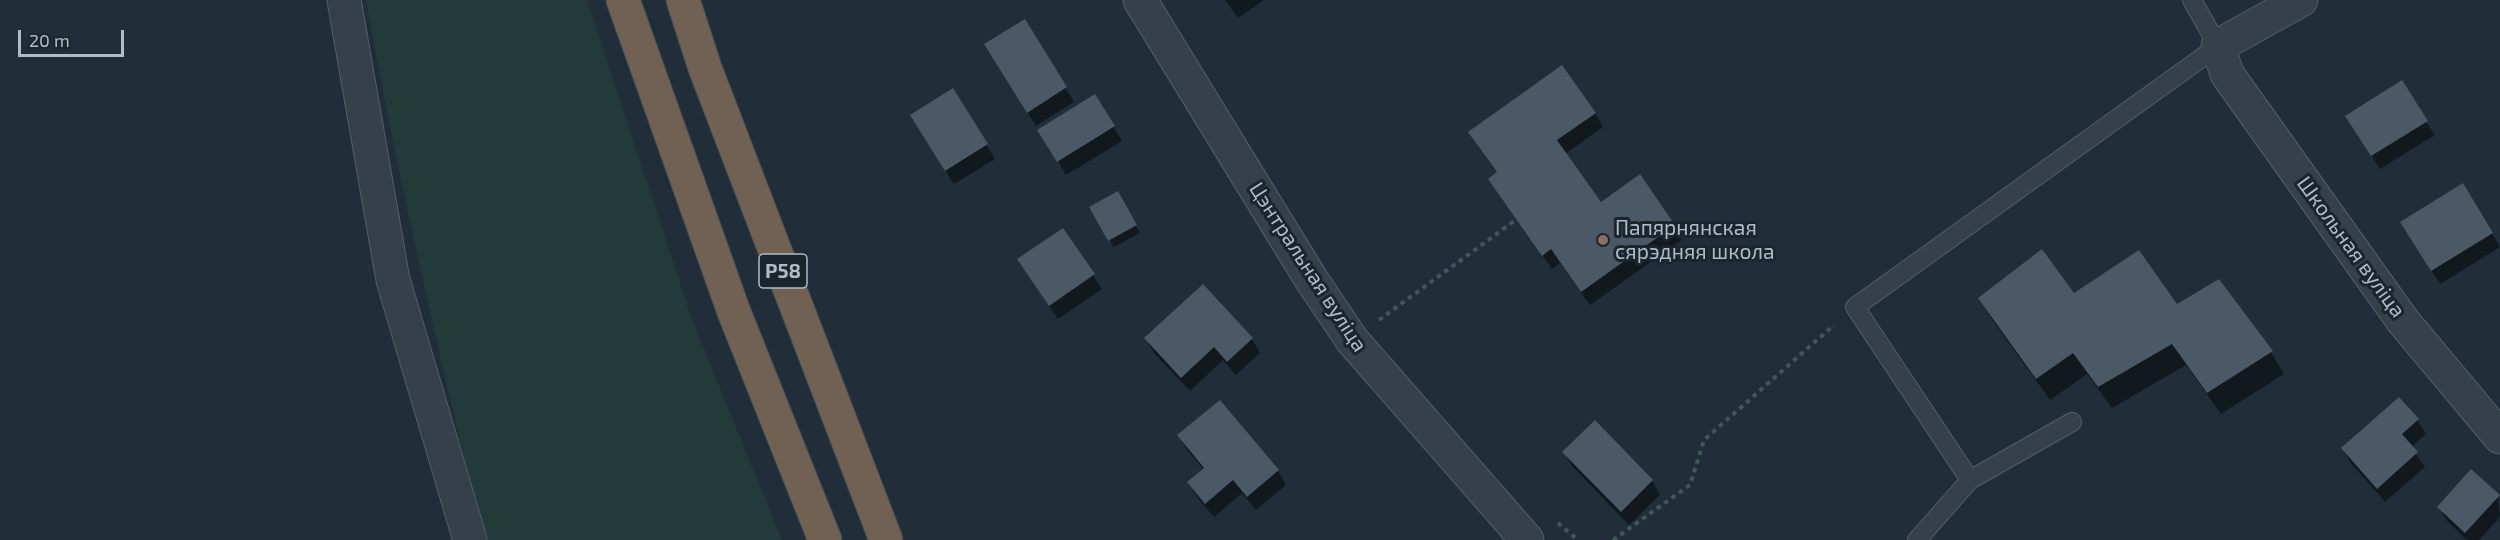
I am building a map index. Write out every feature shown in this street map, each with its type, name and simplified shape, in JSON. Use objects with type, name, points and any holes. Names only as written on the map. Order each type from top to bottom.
[{"type":"highway","name":"Р58","points":[[623,0],[734,312],[825,540]]},
{"type":"highway","name":"Р58","points":[[683,0],[705,68],[886,540]]},
{"type":"street","points":[[345,0],[393,280],[470,540]]},
{"type":"street","name":"Цэнтральная вуліца","points":[[1140,0],[1311,279],[1352,340],[1527,540]]},
{"type":"street","points":[[2218,46],[2301,0]]},
{"type":"street","name":"Школьная вуліца","points":[[2218,46],[2227,74],[2403,321],[2500,437]]},
{"type":"lane","points":[[1970,480],[1855,307],[2218,46],[2192,0]]},
{"type":"lane","points":[[1917,540],[1970,480],[2072,422]]},
{"type":"path","points":[[1352,340],[1516,219]]},
{"type":"path","points":[[1613,540],[1690,486],[1704,440],[1855,307]]},
{"type":"green space","points":[[366,0],[587,0],[693,322],[782,540],[484,540],[406,204]]},
{"type":"building","points":[[1025,19],[1067,87],[1027,113],[984,44]]},
{"type":"building","points":[[1562,65],[1596,113],[1557,140],[1601,202],[1640,174],[1675,225],[1581,292],[1551,249],[1542,256],[1488,179],[1497,172],[1468,132]]},
{"type":"building","points":[[2402,80],[2428,121],[2371,156],[2345,116]]},
{"type":"building","points":[[953,88],[988,144],[945,171],[910,115]]},
{"type":"building","points":[[1095,94],[1115,126],[1057,162],[1037,130]]},
{"type":"building","points":[[2463,183],[2493,233],[2431,271],[2400,222]]},
{"type":"building","points":[[1118,191],[1137,225],[1108,241],[1089,207]]},
{"type":"building","points":[[1063,228],[1095,274],[1049,306],[1017,259]]},
{"type":"building","points":[[2042,249],[2074,293],[2139,250],[2177,304],[2219,279],[2273,351],[2207,393],[2172,344],[2098,387],[2073,353],[2036,379],[1978,298]]},
{"type":"building","points":[[1203,284],[1253,338],[1227,362],[1214,347],[1181,378],[1144,338]]},
{"type":"building","points":[[2399,397],[2419,419],[2402,434],[2418,452],[2377,489],[2341,448]]},
{"type":"building","points":[[1220,400],[1279,470],[1247,497],[1233,480],[1205,504],[1187,482],[1204,468],[1177,435]]},
{"type":"building","points":[[1595,420],[1653,480],[1621,512],[1562,452]]},
{"type":"building","points":[[2471,469],[2500,495],[2465,533],[2437,507]]},
{"type":"place","name":"Папярнянская сярэдняя школа","points":[[1603,240]]}]
